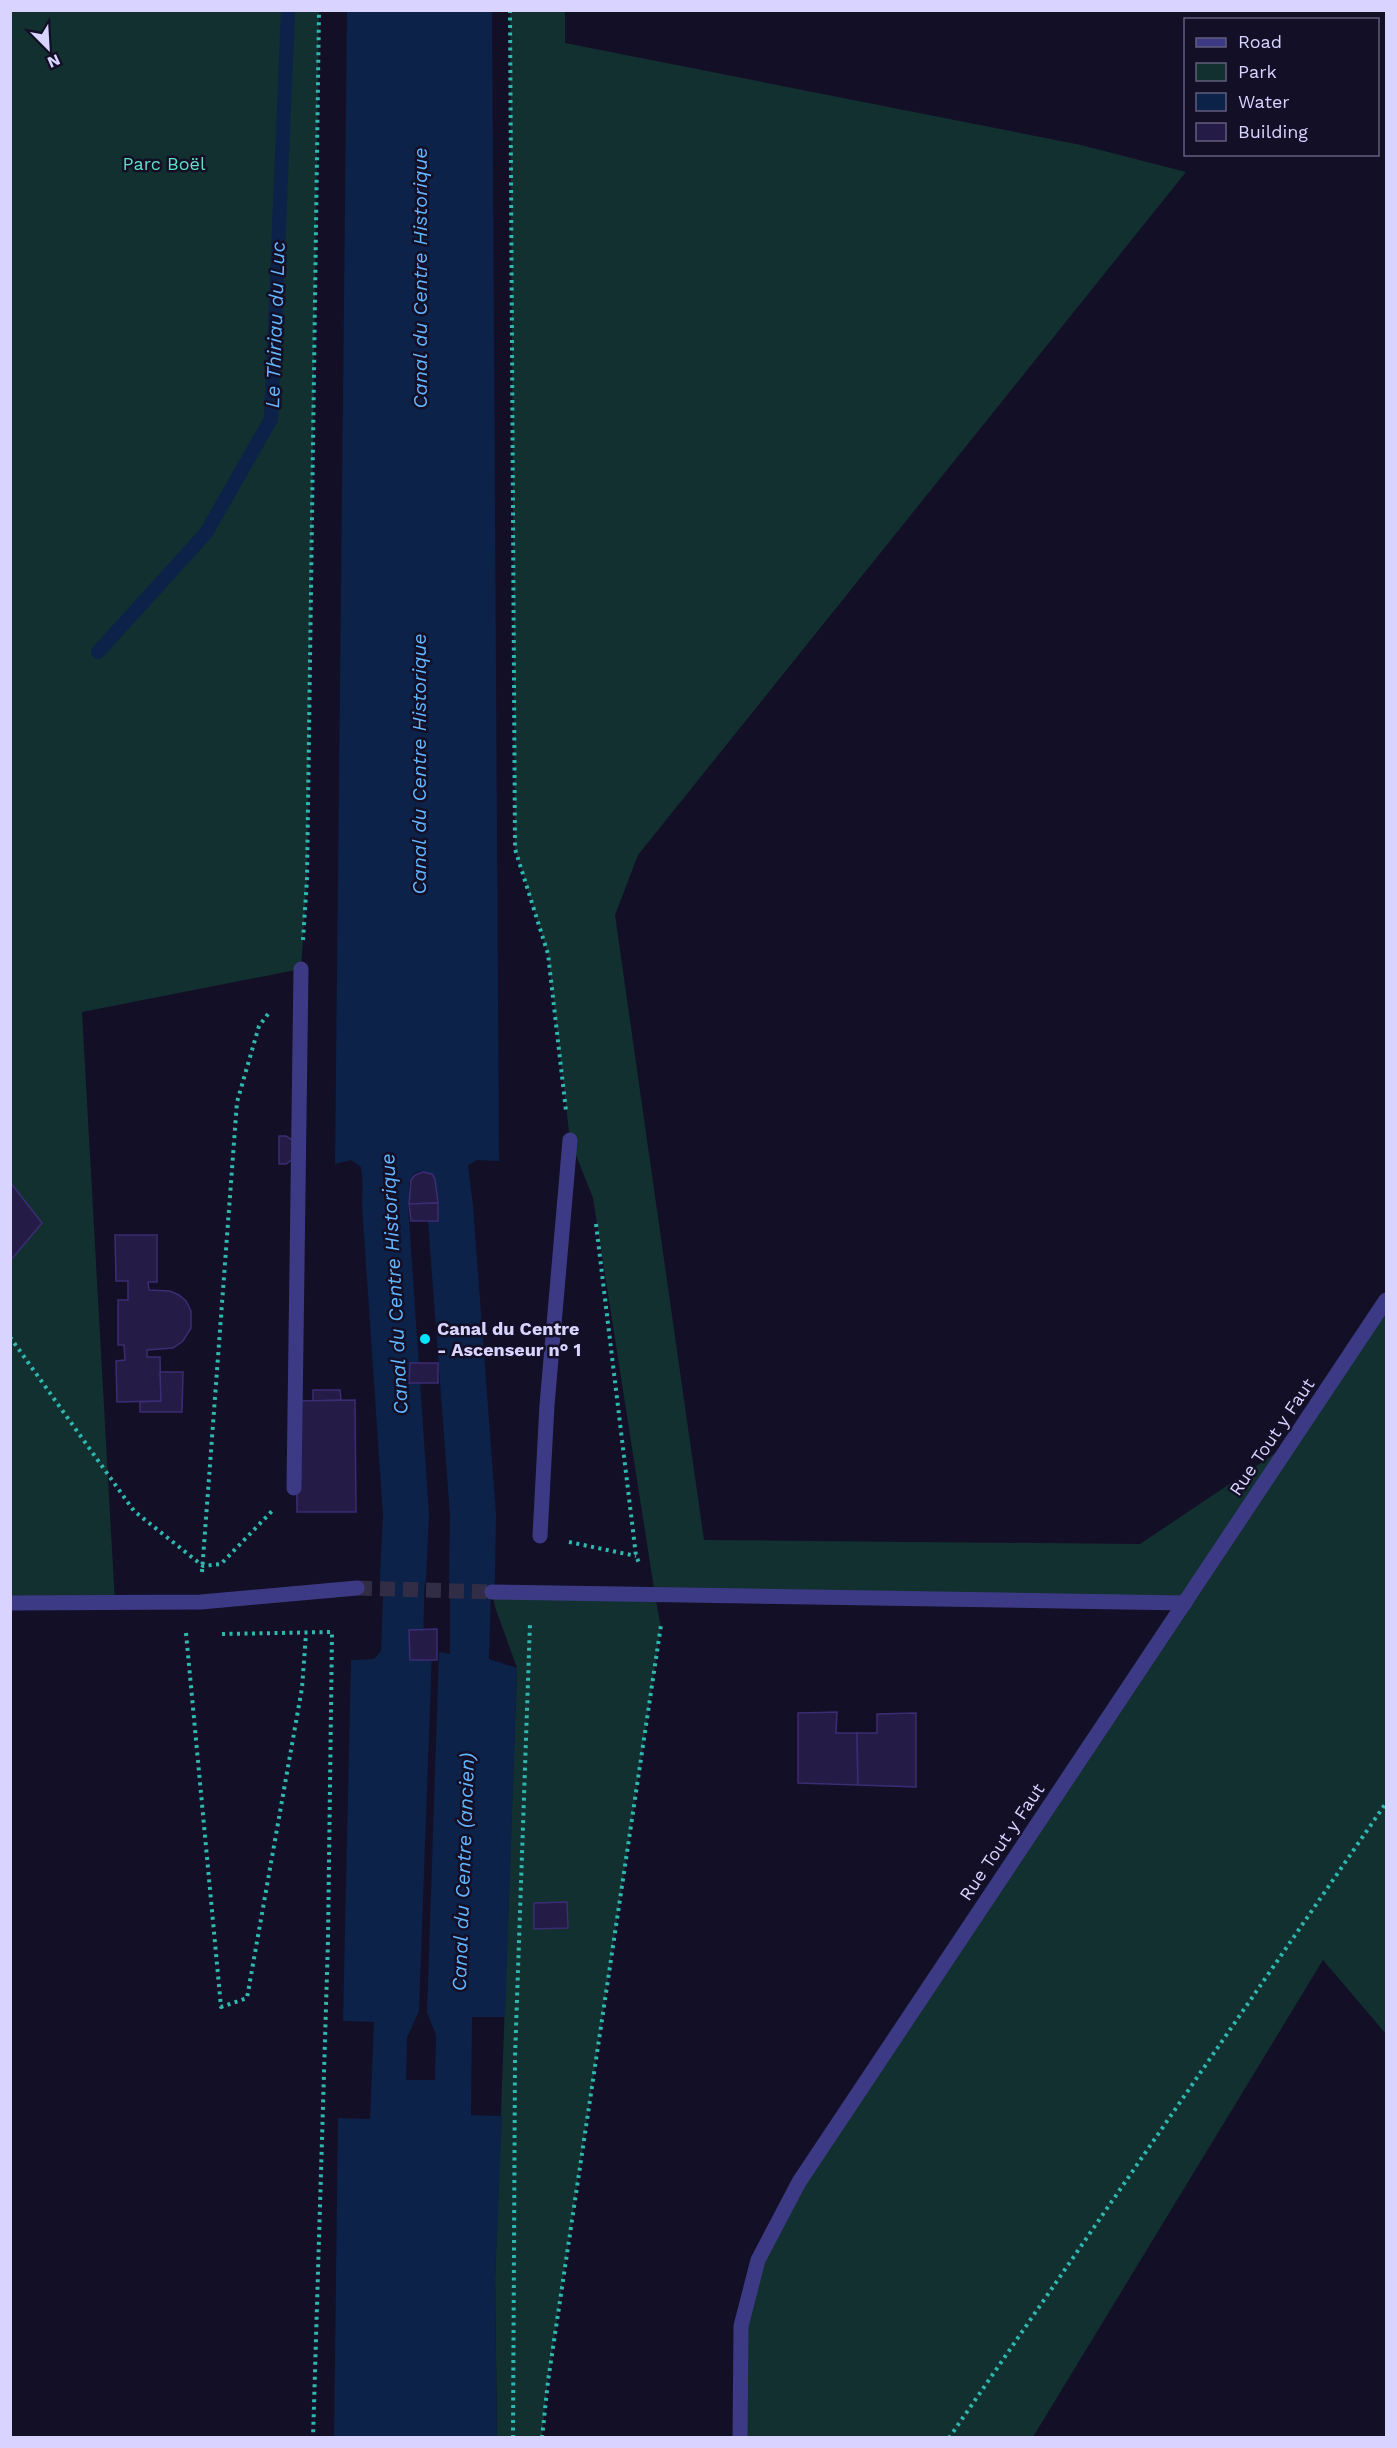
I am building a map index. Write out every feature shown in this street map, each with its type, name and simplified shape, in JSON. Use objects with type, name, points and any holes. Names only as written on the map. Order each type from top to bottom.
[{"type":"street","points":[[294,1488],[302,969]]},
{"type":"street","points":[[540,1536],[547,1405],[570,1140]]},
{"type":"street","name":"Rue Tout y Faut","points":[[740,2438],[741,2326],[758,2260],[799,2182],[1386,1300]]},
{"type":"street","points":[[10,1603],[201,1602],[357,1588]]},
{"type":"street","points":[[492,1592],[1185,1603]]},
{"type":"path","points":[[306,1634],[303,1688],[247,1998],[221,2007],[185,1634],[201,1602],[237,1102],[259,1026],[302,969],[307,879],[319,10]]},
{"type":"path","points":[[510,10],[515,849],[548,954],[570,1140]]},
{"type":"path","points":[[542,2438],[548,2381],[661,1627],[655,1596],[636,1556],[595,1221]]},
{"type":"path","points":[[10,1336],[134,1511],[203,1566],[221,1564],[294,1488]]},
{"type":"path","points":[[540,1536],[636,1556]]},
{"type":"path","points":[[513,2438],[514,2057],[531,1621]]},
{"type":"path","points":[[218,1634],[332,1632],[328,1928],[313,2438]]},
{"type":"path","points":[[178,1634],[196,1634]]},
{"type":"path","points":[[948,2438],[1386,1803]]},
{"type":"green space","points":[[565,10],[565,43],[1081,145],[1186,172],[638,855],[615,915],[704,1540],[1140,1544],[1292,1442],[1386,1300],[1386,2034],[1323,1960],[1033,2437],[740,2437],[741,2326],[758,2260],[799,2182],[1184,1603],[655,1596],[661,1627],[548,2381],[542,2437],[497,2438],[495,2280],[517,1668],[495,1607],[492,1592],[655,1595],[593,1198],[570,1140],[548,954],[515,849],[510,11]]},
{"type":"green space","name":"Parc Boël","points":[[11,11],[319,11],[307,879],[301,969],[82,1012],[115,1603],[11,1602]]},
{"type":"water","points":[[347,11],[492,11],[499,1161],[477,1160],[467,1166],[470,1205],[438,1206],[436,1180],[429,1172],[422,1171],[414,1173],[409,1183],[409,1205],[365,1205],[361,1167],[351,1160],[335,1164]]},
{"type":"water","name":"Canal du Centre (ancien)","points":[[493,1514],[489,1659],[517,1668],[505,2017],[472,2017],[471,2115],[502,2116],[495,2280],[497,2437],[334,2438],[338,2118],[370,2119],[374,2022],[343,2021],[351,1660],[374,1659],[381,1651],[386,1515],[426,1515],[423,1649],[450,1654],[450,1515]]},
{"type":"pier","points":[[432,1651],[439,1652],[427,2012],[436,2035],[435,2080],[406,2080],[407,2038],[419,2011]]},
{"type":"building","points":[[279,1136],[286,1136],[297,1143],[297,1156],[286,1164],[279,1164]]},
{"type":"building","points":[[423,1172],[432,1174],[435,1179],[438,1203],[409,1204],[411,1180],[415,1175]]},
{"type":"building","points":[[10,1182],[42,1223],[10,1261]]},
{"type":"building","points":[[438,1203],[438,1221],[411,1221],[409,1204]]},
{"type":"building","points":[[115,1235],[157,1235],[157,1282],[148,1282],[149,1290],[170,1291],[179,1295],[186,1301],[191,1311],[191,1328],[183,1341],[173,1348],[147,1350],[147,1357],[160,1357],[161,1401],[117,1402],[116,1361],[125,1360],[124,1345],[118,1345],[118,1300],[128,1300],[128,1281],[116,1281]]},
{"type":"building","points":[[410,1363],[438,1363],[438,1383],[409,1383]]},
{"type":"building","points":[[160,1372],[183,1372],[182,1412],[140,1412],[140,1402],[161,1401]]},
{"type":"building","points":[[313,1390],[340,1390],[341,1400],[313,1401]]},
{"type":"building","points":[[355,1400],[356,1512],[297,1512],[296,1401]]},
{"type":"building","points":[[437,1629],[437,1660],[410,1660],[409,1630]]},
{"type":"building","points":[[837,1712],[836,1733],[857,1733],[858,1785],[798,1783],[798,1713]]},
{"type":"building","points":[[916,1713],[916,1787],[858,1785],[857,1733],[877,1733],[877,1714]]},
{"type":"building","points":[[567,1902],[568,1928],[534,1929],[534,1903]]},
{"type":"waterway","name":"Le Thiriau du Luc","points":[[98,652],[206,533],[271,419],[288,10]]},
{"type":"waterway","name":"Canal du Centre Historique","points":[[387,1140],[385,1205],[406,1515],[403,1578]]},
{"type":"waterway","name":"Canal du Centre Historique","points":[[442,1144],[450,1207],[473,1515],[472,1579]]},
{"type":"tunnel","points":[[357,1588],[492,1592]]},
{"type":"place","name":"Canal du Centre - Ascenseur n° 1","points":[[425,1339]]}]
